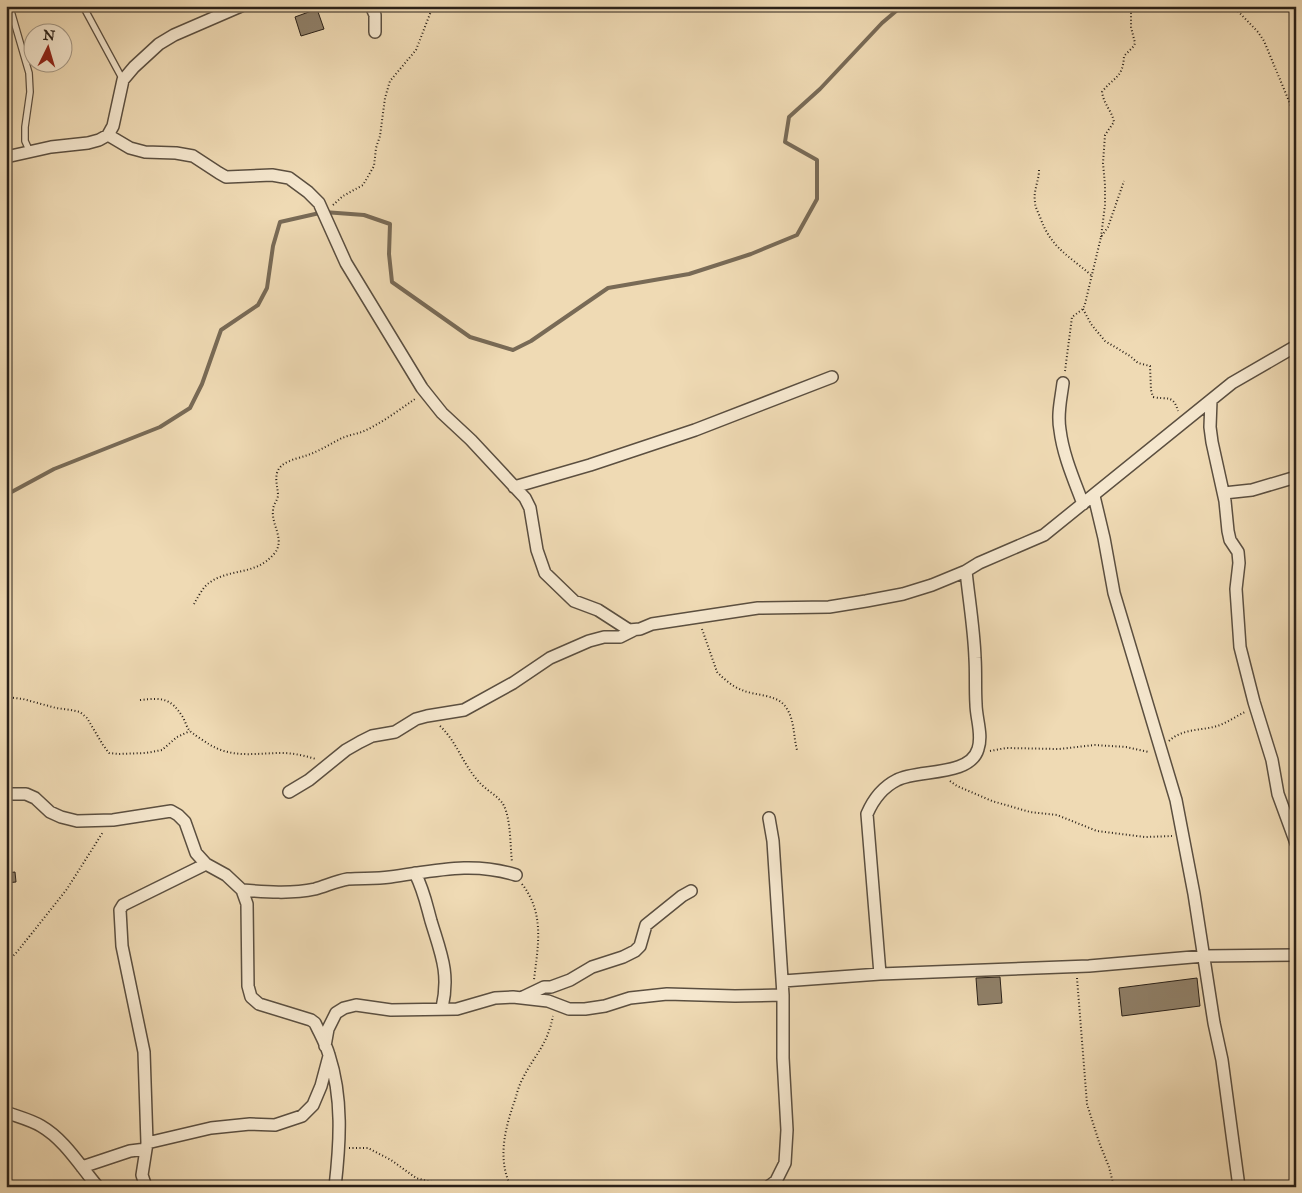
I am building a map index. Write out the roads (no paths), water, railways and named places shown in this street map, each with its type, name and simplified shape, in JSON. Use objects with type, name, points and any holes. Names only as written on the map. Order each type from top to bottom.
[{"type":"street","points":[[6,157],[68,144],[88,143],[108,135],[113,126],[123,80],[134,67],[159,44],[174,35],[241,6]]},
{"type":"street","points":[[371,6],[375,15],[375,32]]},
{"type":"street","points":[[108,135],[130,148],[145,152],[176,153],[193,156],[226,176],[272,175],[289,178],[308,192],[319,203],[346,263],[426,392],[442,413],[525,498],[530,508],[537,550],[545,573],[574,601],[598,610],[620,625],[634,630]]},
{"type":"street","points":[[288,792],[309,780],[328,763],[360,742],[372,736],[395,732],[416,719],[464,710],[513,683],[550,658],[589,641],[620,637],[652,624],[758,608],[829,607],[903,594],[966,571],[979,563],[1044,535],[1242,376],[1296,346]]},
{"type":"street","points":[[514,487],[590,465],[696,430],[832,377]]},
{"type":"street","points":[[1063,383],[1059,409],[1059,429],[1070,470],[1082,504]]},
{"type":"street","points":[[1211,400],[1211,435],[1224,493],[1228,531],[1230,540],[1238,552],[1239,563],[1236,589],[1240,647],[1272,760],[1278,794],[1296,843]]},
{"type":"street","points":[[1224,493],[1252,490],[1296,477]]},
{"type":"street","points":[[1094,496],[1114,593],[1176,800],[1194,894],[1227,1093],[1239,1187]]},
{"type":"street","points":[[880,974],[867,814],[872,802],[895,781],[904,777],[938,772],[961,765],[972,760],[978,750],[975,657],[966,571]]},
{"type":"street","points":[[6,794],[26,794],[35,798],[50,812],[77,821],[113,820],[171,811],[184,822],[196,853],[206,864],[226,875],[242,890],[247,904],[248,986],[251,998],[259,1004],[311,1020],[315,1023],[327,1050],[338,1093],[340,1148],[334,1187]]},
{"type":"street","points":[[768,1187],[776,1182],[785,1164],[787,1152],[783,1058],[783,995],[770,818]]},
{"type":"street","points":[[146,1187],[142,1175],[147,1146],[144,1052],[122,946],[120,910],[123,905],[206,864]]},
{"type":"street","points":[[242,890],[261,892],[295,891],[315,889],[347,880],[463,868],[486,868],[516,875]]},
{"type":"street","points":[[415,873],[426,896],[442,953],[446,980],[442,1008]]},
{"type":"street","points":[[521,998],[532,992],[570,980],[592,967],[635,951],[640,946],[646,925],[691,891]]},
{"type":"street","points":[[782,981],[880,974],[1076,966],[1204,956],[1296,955]]},
{"type":"street","points":[[82,1167],[211,1128],[250,1124],[275,1125],[302,1116],[313,1105],[321,1086],[331,1020],[336,1013],[344,1008],[356,1005],[391,1010],[457,1009],[495,998],[521,998],[548,1002],[569,1009],[585,1009],[605,1006],[630,998],[667,994],[783,995]]},
{"type":"street","points":[[8,1113],[41,1126],[55,1137],[98,1187]]},
{"type":"lane","points":[[11,6],[11,12],[29,73],[30,92],[25,140],[30,152]]},
{"type":"lane","points":[[83,6],[123,80]]},
{"type":"waterway","points":[[6,495],[54,469],[160,427],[190,408],[202,384],[221,330],[258,305],[267,288],[273,246],[280,222],[324,212],[364,215],[390,224],[389,254],[392,282],[470,337],[513,350],[531,341],[608,288],[689,274],[751,254],[797,235],[817,199],[817,160],[785,142],[789,117],[820,89],[882,23],[902,6]]}]
